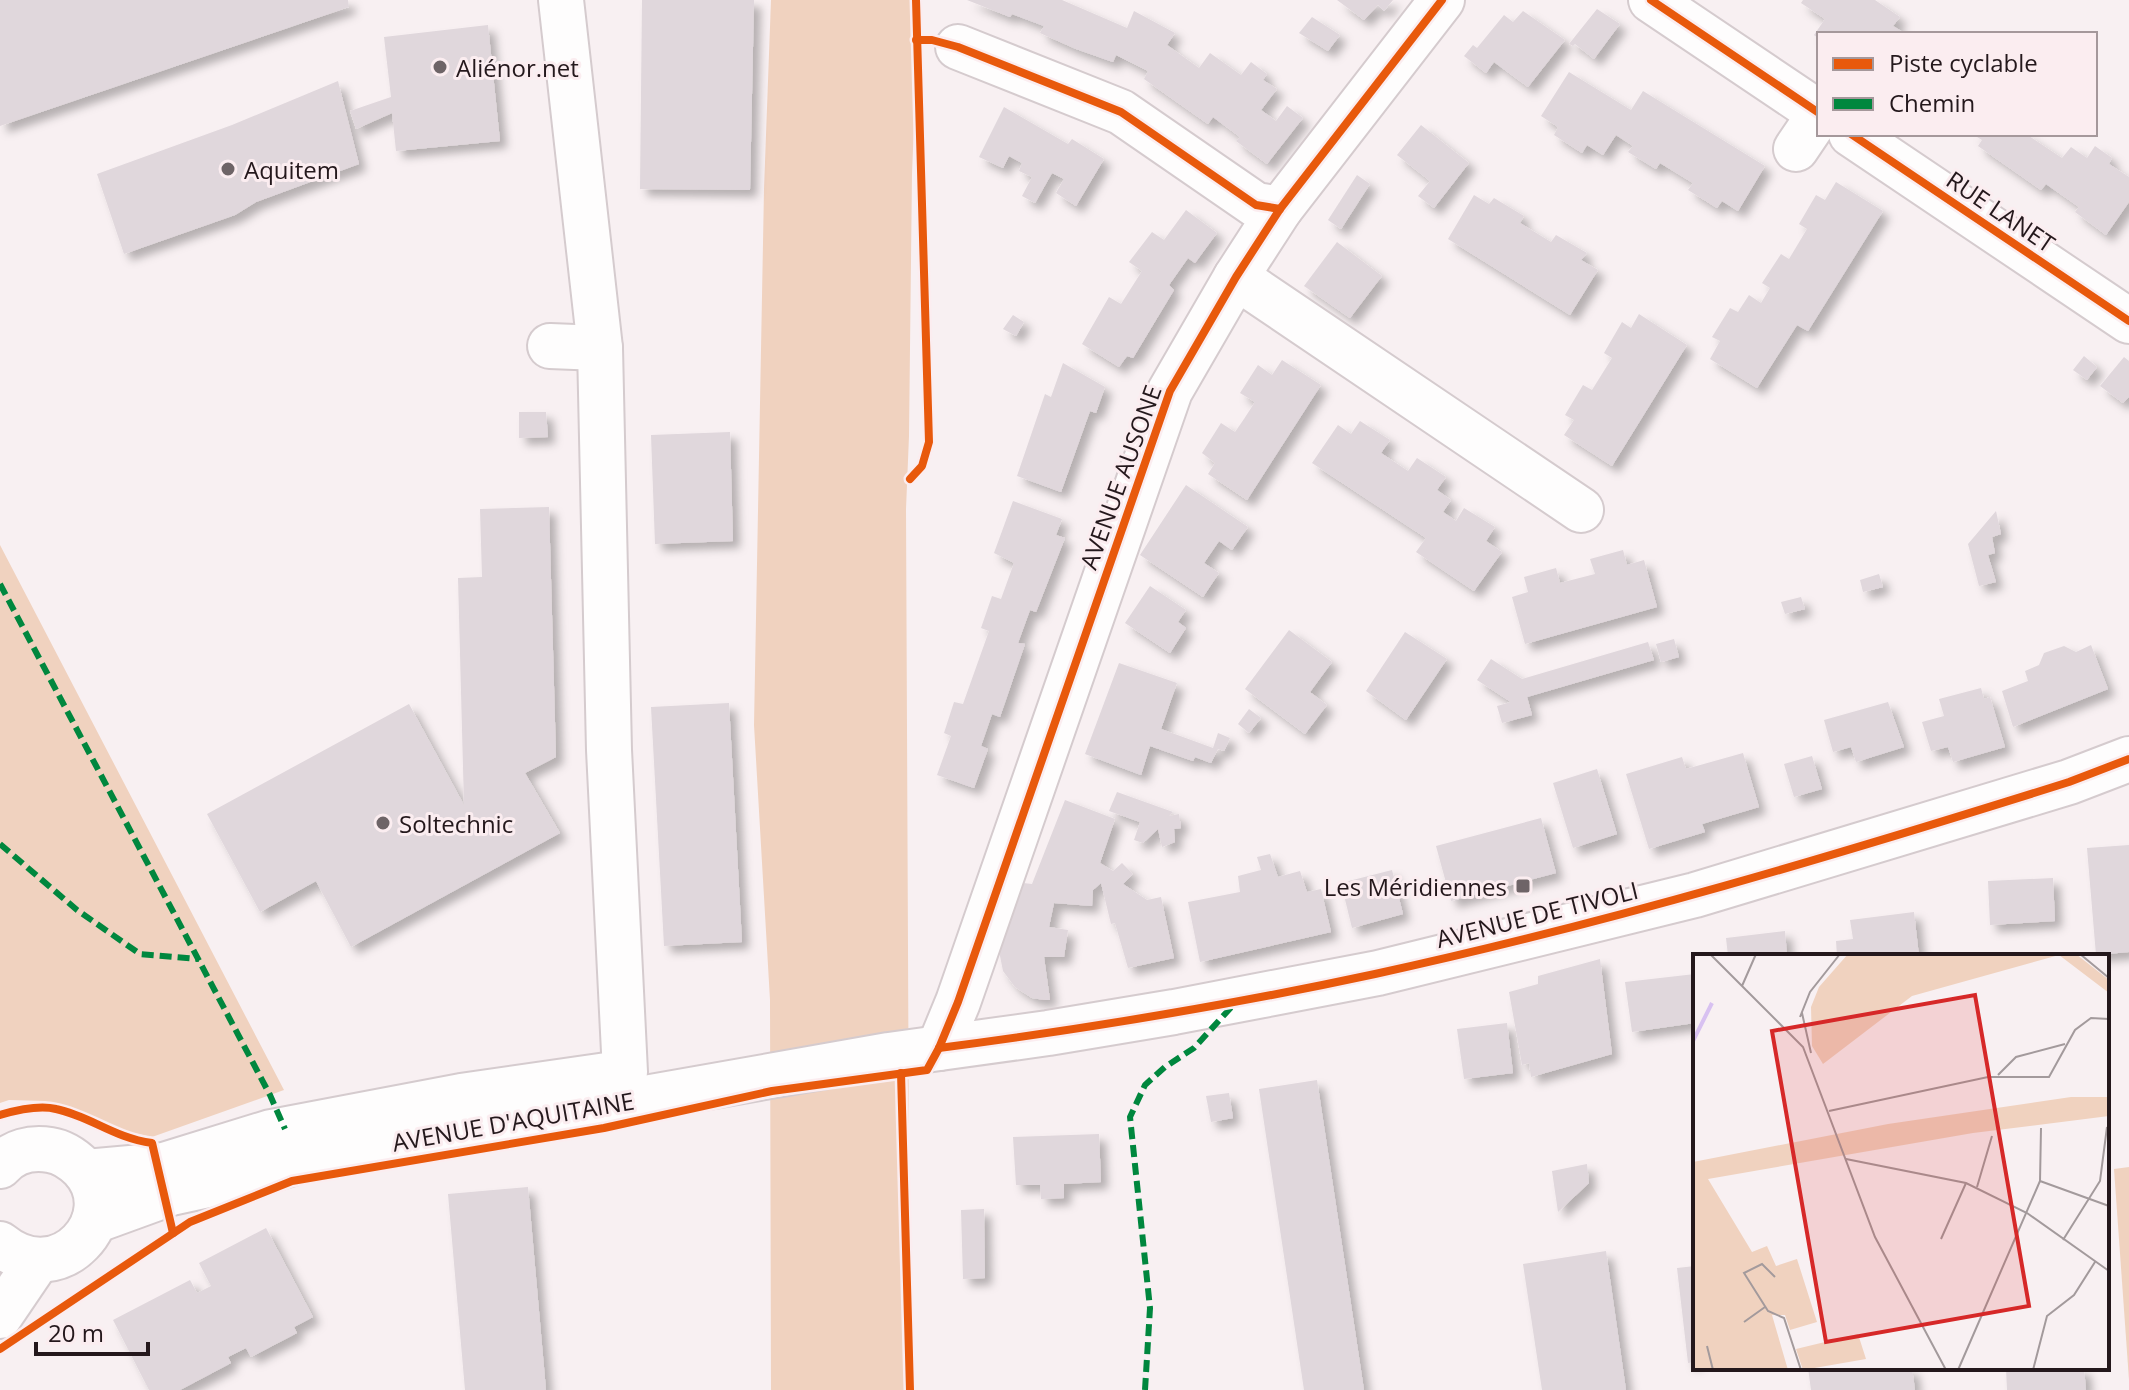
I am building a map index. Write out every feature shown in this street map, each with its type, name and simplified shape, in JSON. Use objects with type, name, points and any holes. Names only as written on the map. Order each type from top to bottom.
[{"type":"street","points":[[561,0],[600,348],[613,1089]]},
{"type":"street","name":"AVENUE AUSONE","points":[[944,1037],[1170,391],[1236,277],[1280,209],[1442,0]]},
{"type":"street","points":[[1651,0],[1811,125]]},
{"type":"street","points":[[930,48],[1121,112],[1256,205],[1280,209]]},
{"type":"street","name":"RUE LANET","points":[[1854,136],[2129,321]]},
{"type":"street","points":[[1236,277],[1581,510]]},
{"type":"street","points":[[550,346],[600,348]]},
{"type":"street","name":"AVENUE DE TIVOLI","points":[[775,1047],[898,1023],[944,1037],[1048,1033],[1327,984],[1695,895],[2077,780],[2129,759]]},
{"type":"street","name":"AVENUE D'AQUITAINE","points":[[86,1172],[164,1165],[271,1132],[461,1096],[613,1089],[944,1037]]},
{"type":"street","name":"AVENUE D'AQUITAINE","points":[[94,1221],[171,1193],[249,1176],[316,1156],[613,1089],[775,1047]]},
{"type":"street","points":[[0,1166],[21,1151],[39,1148],[65,1155],[74,1159],[86,1172],[95,1196],[94,1221],[86,1237],[74,1249],[60,1257],[19,1252],[0,1316]]},
{"type":"path","points":[[910,479],[922,466],[929,442],[930,48],[916,0]]},
{"type":"path","points":[[901,1089],[910,1390]]},
{"type":"shaded area","points":[[771,0],[919,0],[912,174],[906,509],[910,1390],[771,1390],[770,1000],[754,725],[764,189]]},
{"type":"shaded area","points":[[0,545],[284,1090],[152,1137],[120,1130],[45,1101],[9,1100],[0,1103]]},
{"type":"shaded area","points":[[2129,1167],[2129,1380],[2114,1169]]},
{"type":"building","points":[[0,0],[348,0],[349,7],[0,126]]},
{"type":"building","points":[[642,0],[754,0],[750,190],[640,189]]},
{"type":"building","points":[[967,0],[1062,0],[1127,28],[1134,11],[1175,33],[1167,45],[1199,68],[1210,53],[1241,75],[1251,62],[1267,74],[1263,80],[1277,89],[1261,110],[1276,121],[1287,106],[1303,118],[1267,164],[1236,141],[1240,137],[1213,117],[1208,124],[1144,79],[1148,71],[1116,55],[1113,62],[1076,49],[1040,33],[1044,26]]},
{"type":"building","points":[[1337,0],[1393,0],[1384,11],[1378,5],[1364,20]]},
{"type":"building","points":[[1803,0],[1875,0],[1900,17],[1893,26],[1903,32],[1817,32],[1817,37],[1814,35],[1825,19],[1801,3]]},
{"type":"building","points":[[1597,9],[1620,24],[1594,59],[1575,44],[1569,44]]},
{"type":"building","points":[[1523,11],[1565,40],[1528,87],[1494,62],[1486,73],[1464,56],[1473,45],[1477,48],[1504,15],[1513,22]]},
{"type":"building","points":[[1312,17],[1340,35],[1328,51],[1299,33]]},
{"type":"building","name":"Aliénor.net","points":[[488,25],[500,141],[396,151],[392,113],[356,129],[350,111],[391,97],[384,37]]},
{"type":"building","points":[[1569,72],[1631,110],[1643,91],[1765,166],[1738,211],[1722,201],[1717,208],[1688,190],[1693,183],[1660,163],[1656,169],[1628,152],[1633,146],[1616,135],[1603,155],[1587,145],[1582,153],[1554,135],[1558,127],[1541,116]]},
{"type":"building","name":"Aquitem","points":[[338,81],[359,164],[256,202],[235,215],[124,254],[97,174],[232,125]]},
{"type":"building","points":[[1004,107],[1068,144],[1072,139],[1104,159],[1076,206],[1056,193],[1064,179],[1052,173],[1035,203],[1022,196],[1032,177],[1019,171],[1022,163],[1009,156],[1003,168],[979,157]]},
{"type":"building","points":[[1421,125],[1469,163],[1434,208],[1418,196],[1430,181],[1397,155]]},
{"type":"building","points":[[1975,136],[2029,136],[2062,158],[2071,147],[2087,158],[2095,146],[2112,158],[2109,164],[2129,177],[2129,202],[2106,235],[2075,212],[2079,207],[2046,184],[2041,190],[1978,146],[1982,140]]},
{"type":"building","points":[[1357,175],[1370,184],[1341,229],[1328,220]]},
{"type":"building","points":[[1836,182],[1883,211],[1808,331],[1797,325],[1757,388],[1710,359],[1720,341],[1712,337],[1730,308],[1738,312],[1749,295],[1761,303],[1770,288],[1762,283],[1781,254],[1789,259],[1807,229],[1799,224],[1816,195],[1825,200]]},
{"type":"building","points":[[1474,195],[1489,204],[1494,198],[1524,216],[1520,223],[1551,242],[1556,235],[1587,253],[1581,260],[1598,270],[1570,315],[1448,239]]},
{"type":"building","points":[[1186,210],[1217,233],[1195,263],[1188,258],[1169,285],[1174,290],[1133,358],[1127,356],[1119,367],[1082,344],[1109,297],[1121,304],[1142,271],[1129,262],[1152,232],[1164,240]]},
{"type":"building","points":[[1337,242],[1382,276],[1350,318],[1304,286]]},
{"type":"building","points":[[1639,314],[1687,345],[1612,466],[1564,435],[1574,420],[1565,415],[1583,385],[1592,390],[1612,358],[1604,353],[1622,322],[1631,328]]},
{"type":"building","points":[[1013,315],[1024,322],[1016,336],[1003,329]]},
{"type":"building","points":[[2084,356],[2097,367],[2087,380],[2073,370]]},
{"type":"building","points":[[2124,357],[2129,361],[2129,397],[2123,403],[2100,386]]},
{"type":"building","points":[[1282,360],[1321,385],[1247,500],[1208,474],[1215,463],[1202,453],[1221,423],[1235,432],[1255,402],[1240,393],[1258,365],[1272,375]]},
{"type":"building","points":[[1063,363],[1105,387],[1096,413],[1090,411],[1061,492],[1017,476],[1045,394],[1051,397]]},
{"type":"building","points":[[519,412],[546,412],[548,437],[519,438]]},
{"type":"building","points":[[1360,421],[1390,440],[1381,453],[1408,471],[1417,458],[1446,477],[1437,490],[1451,500],[1443,512],[1456,521],[1464,508],[1495,527],[1486,541],[1502,552],[1474,591],[1416,552],[1426,538],[1312,463],[1338,425],[1351,434]]},
{"type":"building","points":[[730,432],[733,541],[655,544],[651,435]]},
{"type":"building","points":[[1186,485],[1248,527],[1232,550],[1219,541],[1204,563],[1219,573],[1203,597],[1140,555]]},
{"type":"building","points":[[1013,501],[1062,519],[1056,535],[1065,538],[1036,612],[1030,610],[1018,643],[1025,644],[1000,717],[992,714],[981,746],[988,749],[974,788],[937,775],[951,736],[944,733],[954,702],[963,704],[989,631],[981,628],[992,596],[1001,599],[1014,563],[994,553]]},
{"type":"building","name":"Soltechnic","points":[[549,507],[556,757],[525,773],[560,833],[351,947],[316,881],[260,912],[207,814],[409,704],[464,805],[458,578],[482,577],[480,509]]},
{"type":"building","points":[[1996,511],[2001,534],[1992,537],[1995,553],[1988,555],[1996,582],[1979,586],[1968,544]]},
{"type":"building","points":[[1623,550],[1627,565],[1644,560],[1657,607],[1525,644],[1512,597],[1528,592],[1524,577],[1556,568],[1560,583],[1595,574],[1590,559]]},
{"type":"building","points":[[1879,574],[1883,587],[1863,592],[1860,580]]},
{"type":"building","points":[[1150,586],[1186,610],[1178,622],[1186,628],[1170,653],[1125,623]]},
{"type":"building","points":[[1801,597],[1805,609],[1785,614],[1781,602]]},
{"type":"building","points":[[1289,630],[1332,662],[1310,692],[1327,705],[1305,734],[1245,689]]},
{"type":"building","points":[[1405,632],[1447,659],[1406,720],[1366,691]]},
{"type":"building","points":[[1674,639],[1679,657],[1661,662],[1656,644]]},
{"type":"building","points":[[1648,642],[1654,660],[1527,697],[1532,715],[1502,723],[1497,706],[1511,702],[1477,680],[1491,659],[1522,679]]},
{"type":"building","points":[[2091,645],[2108,689],[2013,727],[2002,691],[2028,681],[2025,671],[2039,665],[2044,653],[2064,646],[2076,652]]},
{"type":"building","points":[[1119,663],[1177,683],[1161,729],[1213,748],[1218,733],[1230,738],[1224,751],[1218,749],[1211,763],[1195,757],[1193,761],[1150,746],[1141,775],[1085,754]]},
{"type":"building","points":[[1981,688],[1984,699],[1990,697],[2005,747],[1953,762],[1948,747],[1931,751],[1922,722],[1944,716],[1939,699]]},
{"type":"building","points":[[1888,702],[1904,747],[1856,762],[1851,747],[1833,752],[1824,720]]},
{"type":"building","points":[[729,703],[742,942],[664,946],[651,707]]},
{"type":"building","points":[[1249,709],[1261,718],[1249,733],[1238,724]]},
{"type":"building","points":[[1743,753],[1759,807],[1702,824],[1705,832],[1649,849],[1626,774],[1682,757],[1686,769]]},
{"type":"building","points":[[1812,756],[1822,789],[1794,797],[1784,764]]},
{"type":"building","points":[[1597,769],[1617,834],[1573,848],[1553,783]]},
{"type":"building","points":[[1117,792],[1173,812],[1169,816],[1179,814],[1181,828],[1174,829],[1175,842],[1162,847],[1158,829],[1143,843],[1134,840],[1140,822],[1109,811]]},
{"type":"building","points":[[1065,800],[1115,819],[1100,863],[1113,871],[1122,863],[1133,874],[1123,884],[1147,900],[1161,897],[1174,958],[1128,968],[1115,923],[1111,924],[1101,883],[1093,890],[1092,906],[1054,903],[1049,927],[1068,930],[1064,957],[1044,957],[1050,1000],[1045,1000],[1032,998],[1015,987],[1003,971],[999,951],[1023,883],[1032,884]]},
{"type":"building","points":[[1541,818],[1556,873],[1451,901],[1436,846]]},
{"type":"building","points":[[2129,845],[2129,952],[2096,954],[2087,848]]},
{"type":"building","points":[[1270,854],[1278,877],[1300,871],[1307,892],[1321,889],[1331,932],[1200,962],[1188,902],[1240,892],[1238,876],[1261,870],[1257,857]]},
{"type":"building","points":[[1392,870],[1403,914],[1352,928],[1341,883]]},
{"type":"building","points":[[2053,878],[2055,921],[1990,925],[1988,881]]},
{"type":"building","points":[[1914,912],[1919,954],[1837,954],[1836,941],[1853,939],[1850,920]]},
{"type":"building","points":[[1785,931],[1787,954],[1728,954],[1726,938]]},
{"type":"building","points":[[1600,959],[1612,1054],[1531,1077],[1529,1063],[1522,1065],[1509,992],[1538,984],[1538,976]]},
{"type":"building","points":[[1693,974],[1693,1023],[1632,1032],[1625,982]]},
{"type":"building","points":[[1507,1023],[1513,1073],[1464,1079],[1457,1029]]},
{"type":"building","points":[[1317,1080],[1364,1390],[1304,1390],[1259,1089]]},
{"type":"building","points":[[1229,1093],[1233,1118],[1211,1122],[1206,1096]]},
{"type":"building","points":[[1099,1134],[1101,1182],[1064,1184],[1064,1198],[1041,1199],[1040,1185],[1016,1185],[1013,1137]]},
{"type":"building","points":[[1587,1164],[1589,1183],[1558,1212],[1552,1171]]},
{"type":"building","points":[[528,1187],[546,1390],[465,1390],[448,1194]]},
{"type":"building","points":[[984,1209],[985,1278],[963,1279],[961,1210]]},
{"type":"building","points":[[266,1228],[313,1317],[294,1327],[297,1333],[251,1357],[246,1348],[228,1357],[231,1363],[180,1390],[149,1390],[113,1320],[190,1280],[197,1293],[211,1286],[199,1263]]},
{"type":"building","points":[[1606,1251],[1626,1390],[1542,1390],[1523,1264]]},
{"type":"building","points":[[1693,1266],[1693,1362],[1688,1363],[1677,1268]]},
{"type":"building","points":[[1808,1370],[1912,1370],[1915,1390],[1811,1390]]},
{"type":"building","points":[[2006,1370],[2084,1370],[2086,1390],[2007,1390]]},
{"type":"marked path","points":[[0,584],[270,1095],[285,1129]]},
{"type":"marked path","points":[[0,844],[77,910],[140,954],[199,959]]},
{"type":"marked path","points":[[1145,1390],[1150,1308],[1130,1117],[1145,1085],[1194,1048],[1235,1003]]},
{"type":"cycle path","points":[[910,479],[922,466],[929,442],[916,0]]},
{"type":"cycle path","points":[[0,1349],[190,1222],[292,1181],[604,1128],[772,1091],[927,1070],[958,1002],[1170,391],[1236,277],[1280,209],[1442,0]]},
{"type":"cycle path","points":[[1651,0],[1817,112]]},
{"type":"cycle path","points":[[916,40],[932,40],[958,47],[1121,112],[1256,205],[1280,209]]},
{"type":"cycle path","points":[[1854,136],[2129,321]]},
{"type":"cycle path","points":[[939,1048],[1212,1006],[1321,985],[1550,933],[1811,861],[2069,782],[2129,759]]},
{"type":"cycle path","points":[[901,1073],[910,1390]]},
{"type":"cycle path","points":[[0,1115],[35,1108],[56,1109],[126,1137],[152,1143],[173,1233]]},
{"type":"place","name":"Aliénor.net","points":[[440,67]]},
{"type":"place","name":"Aquitem","points":[[228,169]]},
{"type":"place","name":"Soltechnic","points":[[383,823]]},
{"type":"place","name":"Les Méridiennes","points":[[1523,886]]}]
